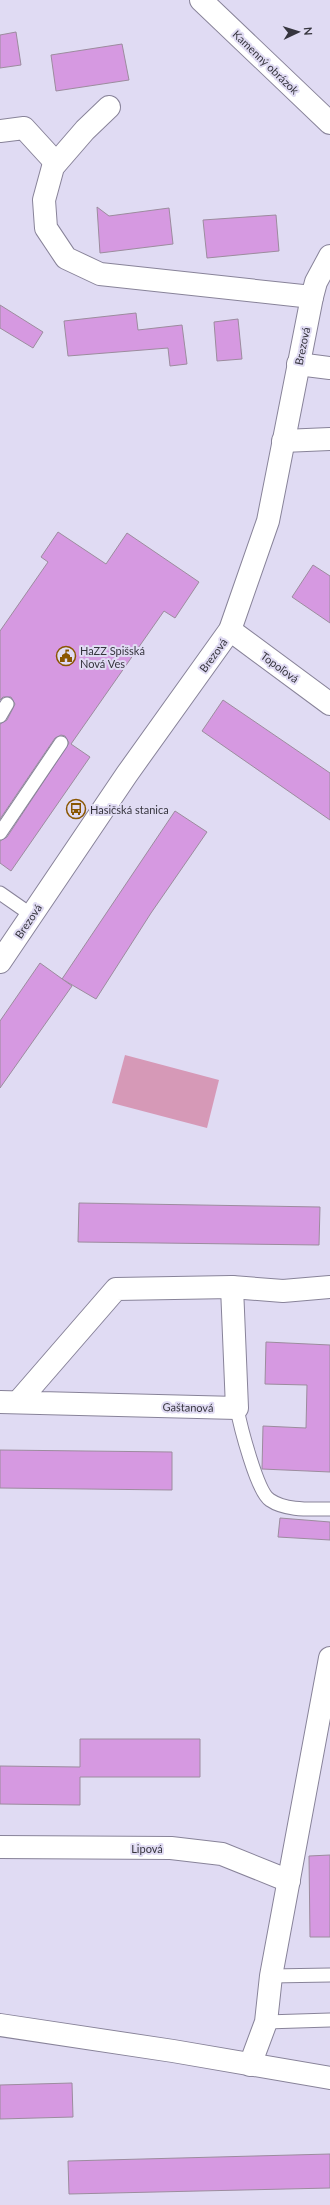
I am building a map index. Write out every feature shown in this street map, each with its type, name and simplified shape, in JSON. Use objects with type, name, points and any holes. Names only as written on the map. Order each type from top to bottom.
[{"type":"street","name":"Kamenný obrázok","points":[[201,0],[330,124]]},
{"type":"street","points":[[109,107],[85,130],[53,167],[44,200],[46,228],[66,258],[100,274],[312,297]]},
{"type":"street","points":[[0,131],[24,128],[56,163]]},
{"type":"street","name":"Brezová","points":[[0,962],[119,786],[230,630],[268,521],[282,441],[312,297],[316,282],[330,256]]},
{"type":"street","points":[[298,364],[330,368]]},
{"type":"street","points":[[282,441],[330,439]]},
{"type":"street","name":"Topoľová","points":[[230,630],[330,704]]},
{"type":"street","points":[[232,1287],[237,1408]]},
{"type":"street","name":"Gaštanová","points":[[9,1402],[116,1289],[232,1287],[283,1291],[330,1288]]},
{"type":"street","name":"Gaštanová","points":[[9,1402],[237,1408]]},
{"type":"street","points":[[250,2065],[266,2022],[271,1976],[330,1658]]},
{"type":"street","name":"Lipová","points":[[0,1847],[171,1848],[222,1854],[289,1881]]},
{"type":"street","points":[[0,2025],[330,2078]]},
{"type":"lane","points":[[0,716],[8,704]]},
{"type":"lane","points":[[0,833],[61,744]]},
{"type":"lane","points":[[0,894],[32,916]]},
{"type":"lane","points":[[237,1408],[241,1429],[262,1491],[268,1500],[279,1505],[330,1510]]},
{"type":"lane","points":[[271,1976],[330,1975]]},
{"type":"lane","points":[[266,2022],[330,2020]]},
{"type":"shaded area","points":[[125,1055],[219,1080],[207,1128],[112,1103]]},
{"type":"building","points":[[16,32],[21,65],[0,68],[0,35]]},
{"type":"building","points":[[122,44],[129,80],[56,91],[51,55]]},
{"type":"building","points":[[97,207],[109,216],[169,208],[173,244],[100,253]]},
{"type":"building","points":[[276,215],[279,251],[207,258],[203,220]]},
{"type":"building","points":[[0,305],[43,332],[33,348],[0,328]]},
{"type":"building","points":[[136,313],[138,330],[182,325],[187,364],[170,366],[168,348],[68,356],[64,321]]},
{"type":"building","points":[[238,319],[242,359],[217,361],[214,322]]},
{"type":"building","name":"HaZZ Spišská Nová Ves","points":[[58,532],[106,564],[127,533],[199,582],[175,618],[164,611],[71,744],[90,757],[11,871],[0,863],[0,841],[7,837],[69,743],[65,736],[61,735],[55,738],[0,819],[0,724],[7,720],[15,704],[11,697],[3,697],[0,700],[0,631],[48,562],[41,557]]},
{"type":"building","points":[[313,565],[330,576],[330,623],[292,597]]},
{"type":"building","points":[[223,700],[330,773],[330,820],[202,731]]},
{"type":"building","points":[[175,811],[207,832],[151,913],[96,999],[62,979]]},
{"type":"building","points":[[40,963],[72,986],[0,1088],[0,1021]]},
{"type":"building","points":[[79,1203],[320,1207],[319,1245],[78,1242]]},
{"type":"building","points":[[266,1342],[330,1345],[330,1472],[262,1469],[263,1426],[306,1428],[307,1385],[265,1384]]},
{"type":"building","points":[[0,1450],[172,1452],[172,1490],[0,1488]]},
{"type":"building","points":[[280,1518],[330,1522],[330,1540],[278,1537]]},
{"type":"building","points":[[80,1739],[200,1739],[200,1777],[80,1777],[80,1805],[0,1804],[0,1766],[80,1767]]},
{"type":"building","points":[[330,1855],[330,1937],[310,1937],[309,1856]]},
{"type":"building","points":[[72,2083],[73,2117],[0,2119],[0,2085]]},
{"type":"building","points":[[330,2154],[330,2188],[69,2194],[68,2161]]},
{"type":"place","name":"HaZZ Spišská Nová Ves","points":[[66,656]]},
{"type":"place","name":"Hasičská stanica","points":[[76,809]]}]
